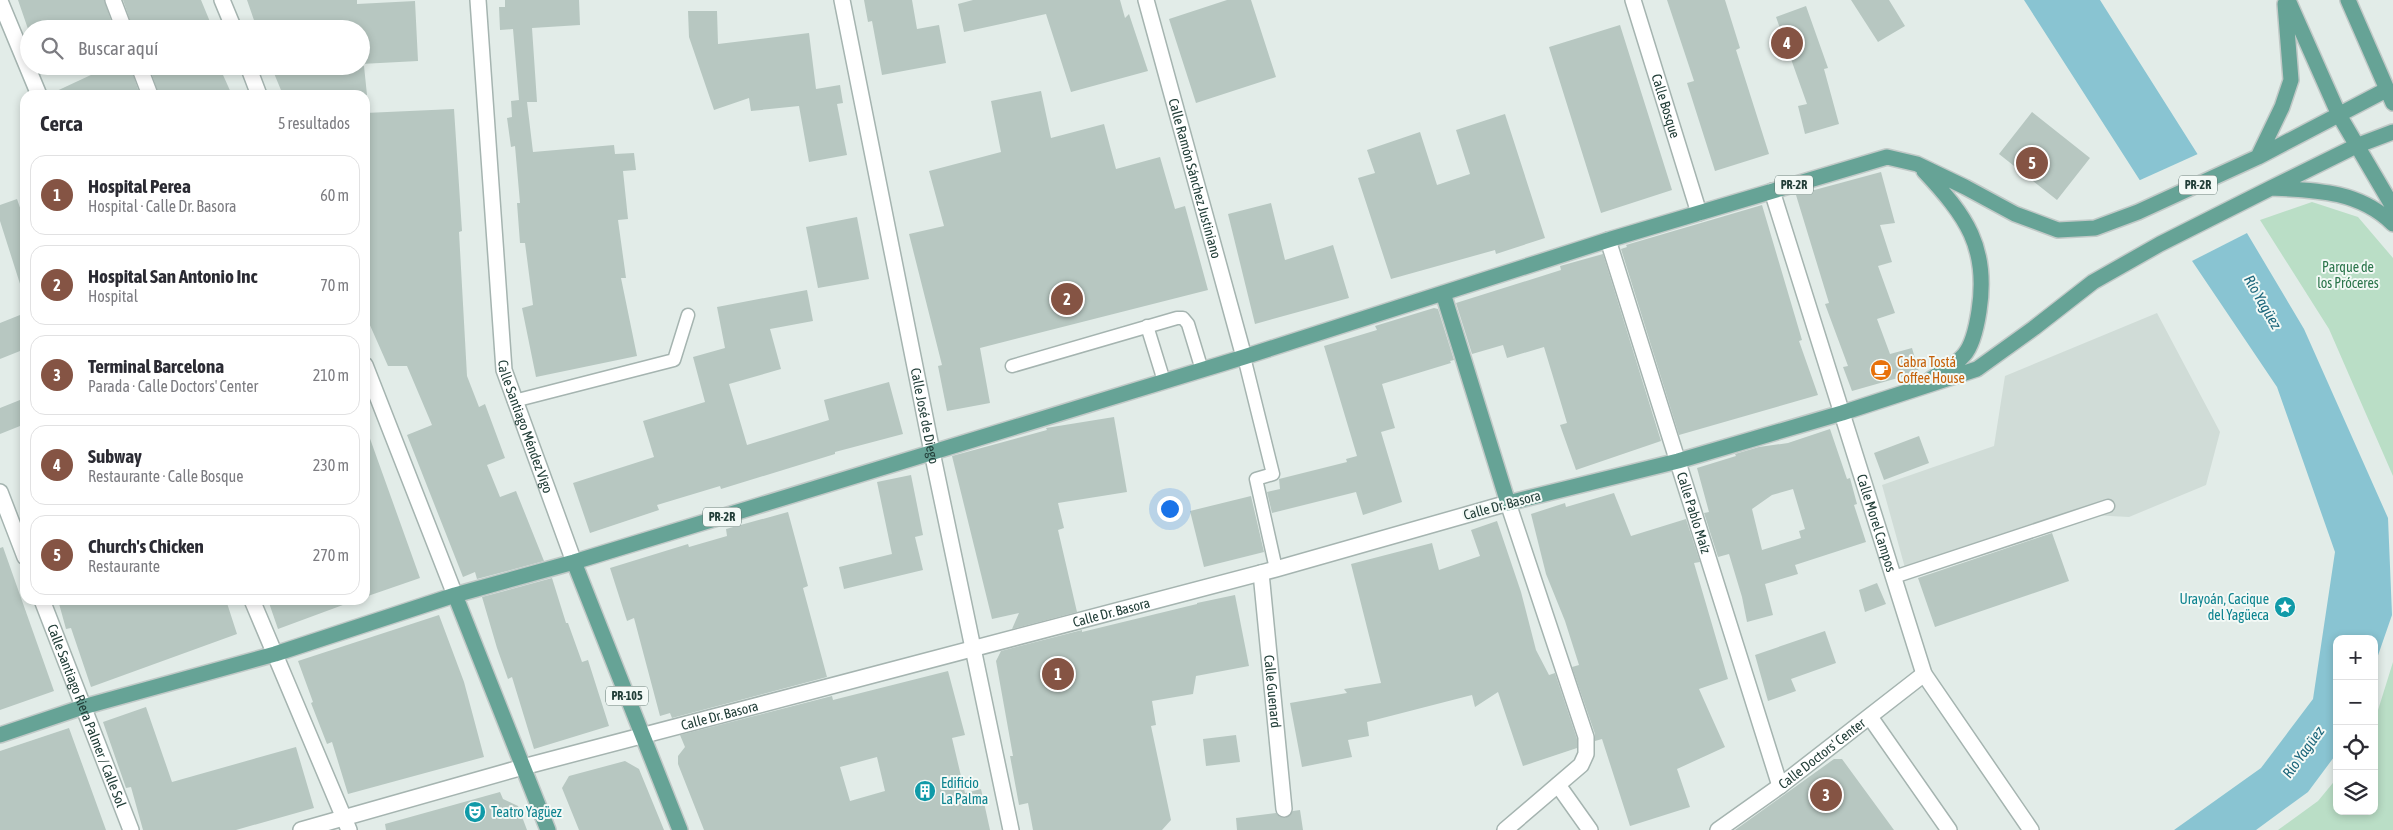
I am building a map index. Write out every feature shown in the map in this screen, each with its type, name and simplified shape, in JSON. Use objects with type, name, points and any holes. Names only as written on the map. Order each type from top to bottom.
[{"type":"main road","points":[[2286,0],[2339,115],[2393,207]]},
{"type":"main road","points":[[2258,157],[2282,107],[2290,80],[2286,0]]},
{"type":"main road","name":"PR-2R","points":[[0,735],[83,708],[275,654],[454,595],[574,562],[1164,382],[1608,240],[1887,157],[1917,164],[1965,186],[2015,214],[2058,230],[2095,228],[2138,212],[2258,157],[2339,115],[2391,93],[2348,0]]},
{"type":"main road","name":"PR-2R","points":[[1919,389],[1977,369],[2093,282],[2160,244],[2356,146],[2393,132]]},
{"type":"main road","points":[[1917,164],[1953,202],[1969,228],[1979,256],[1982,290],[1977,326],[1965,354],[1919,389]]},
{"type":"main road","points":[[2271,188],[2319,190],[2349,196],[2387,218],[2393,224]]},
{"type":"main road","points":[[1443,293],[1508,503]]},
{"type":"main road","name":"Calle Dr. Basora","points":[[1508,503],[1678,462],[1919,389]]},
{"type":"main road","name":"Calle Santiago Méndez Vigo","points":[[574,562],[680,830]]},
{"type":"main road","points":[[454,595],[548,830]]},
{"type":"street","points":[[113,0],[121,20]]},
{"type":"street","points":[[222,0],[230,20]]},
{"type":"street","name":"Calle Santiago Méndez Vigo","points":[[478,0],[504,370],[574,562]]},
{"type":"street","name":"Calle José de Diego","points":[[842,0],[932,452],[975,649],[1011,830]]},
{"type":"street","name":"Calle Ramón Sánchez Justiniano","points":[[1146,0],[1244,357]]},
{"type":"street","name":"Calle Bosque","points":[[1633,0],[1699,213]]},
{"type":"street","points":[[0,1],[20,49]]},
{"type":"street","points":[[31,75],[37,90]]},
{"type":"street","points":[[142,75],[148,90]]},
{"type":"street","points":[[252,75],[258,90]]},
{"type":"street","name":"Calle Morel Campos","points":[[1772,191],[1924,674],[2031,830]]},
{"type":"street","name":"Calle Pablo Maíz","points":[[1608,240],[1780,786]]},
{"type":"street","points":[[370,378],[454,595]]},
{"type":"street","points":[[0,492],[20,544]]},
{"type":"street","points":[[1505,830],[1582,765],[1586,754],[1586,737],[1508,503]]},
{"type":"street","name":"Calle Dr. Basora","points":[[302,830],[346,824],[523,768],[1268,571],[1508,503]]},
{"type":"street","name":"Calle Guenard","points":[[1268,571],[1284,809]]},
{"type":"street","name":"Calle Santiago Riera Palmer / Calle Sol","points":[[44,605],[131,830]]},
{"type":"street","points":[[254,605],[346,824]]},
{"type":"street","name":"Calle Doctors' Center","points":[[1718,830],[1780,786],[1924,674]]},
{"type":"street","points":[[1870,717],[1949,830]]},
{"type":"street","points":[[1558,785],[1590,830]]},
{"type":"lane","points":[[514,401],[674,360],[688,315]]},
{"type":"lane","points":[[1012,366],[1147,326],[1183,318],[1188,324],[1202,370]]},
{"type":"lane","points":[[1147,326],[1164,382]]},
{"type":"lane","points":[[1244,357],[1273,474],[1256,479],[1268,571]]},
{"type":"lane","points":[[1894,577],[2108,506]]},
{"type":"shaded area","points":[[2157,313],[2220,432],[2206,485],[2129,517],[2091,515],[1907,575],[1882,485],[1994,446],[2005,376]]},
{"type":"green space","name":"Parque de los Próceres","points":[[2312,202],[2358,217],[2393,258],[2393,476],[2329,329],[2260,220]]},
{"type":"green space","points":[[2393,662],[2393,830],[2278,830],[2318,801],[2333,783],[2333,815],[2378,815],[2378,710]]},
{"type":"water","name":"Río Yagüez","points":[[2024,0],[2100,0],[2238,218],[2304,329],[2388,518],[2392,615],[2378,655],[2378,635],[2333,635],[2333,758],[2308,792],[2256,830],[2174,830],[2261,768],[2313,699],[2335,552],[2277,387],[2184,249]]},
{"type":"pier","points":[[2200,153],[2249,232],[2190,262],[2138,181]]},
{"type":"building","points":[[18,0],[104,0],[111,20],[25,20]]},
{"type":"building","points":[[123,0],[201,0],[209,20],[130,20]]},
{"type":"building","points":[[247,0],[357,0],[357,4],[415,1],[418,61],[370,64],[370,20],[254,20]]},
{"type":"building","points":[[505,0],[579,0],[580,25],[532,28],[537,102],[527,102],[533,152],[614,145],[615,154],[634,153],[636,170],[623,171],[628,219],[618,220],[626,278],[621,278],[637,356],[536,377],[522,308],[533,305],[525,243],[520,243],[517,203],[520,203],[515,146],[511,147],[507,118],[512,117],[511,101],[519,100],[513,29],[500,30],[499,7],[505,7]]},
{"type":"building","points":[[864,0],[912,0],[917,29],[939,25],[946,63],[882,75],[872,21],[868,22]]},
{"type":"building","points":[[973,0],[1120,0],[1125,18],[1129,14],[1148,71],[1071,92],[1046,14],[964,32],[958,4]]},
{"type":"building","points":[[1227,0],[1251,0],[1276,77],[1196,103],[1169,19]]},
{"type":"building","points":[[1667,0],[1725,0],[1740,48],[1736,50],[1769,154],[1715,171],[1687,83],[1694,81]]},
{"type":"building","points":[[1851,0],[1889,0],[1905,26],[1878,42]]},
{"type":"building","points":[[1806,6],[1828,68],[1824,69],[1839,124],[1805,134],[1798,106],[1807,104],[1776,17]]},
{"type":"building","points":[[688,11],[717,11],[718,44],[809,33],[816,89],[840,85],[843,103],[837,104],[847,155],[809,162],[799,106],[751,111],[749,98],[714,110],[689,37]]},
{"type":"building","points":[[1620,25],[1672,190],[1601,213],[1549,47]]},
{"type":"building","points":[[91,75],[133,75],[138,90],[59,90]]},
{"type":"building","points":[[152,75],[223,75],[230,90],[157,90]]},
{"type":"building","points":[[275,75],[365,75],[366,90],[281,90]]},
{"type":"building","points":[[1041,91],[1051,138],[1104,124],[1116,169],[1160,157],[1175,209],[1185,206],[1208,290],[980,348],[990,403],[947,411],[938,366],[942,365],[909,234],[944,226],[929,171],[1001,152],[991,101]]},
{"type":"building","points":[[454,109],[462,231],[459,232],[467,376],[479,407],[485,404],[505,458],[487,465],[500,497],[516,491],[544,561],[477,579],[475,572],[463,577],[407,435],[432,425],[407,366],[388,366],[370,325],[370,113]]},
{"type":"building","points":[[2032,112],[2090,158],[2057,200],[1999,154]]},
{"type":"building","points":[[1505,114],[1545,238],[1496,254],[1495,250],[1391,279],[1358,178],[1375,173],[1367,150],[1420,132],[1437,185],[1470,174],[1456,130]]},
{"type":"building","points":[[1881,172],[1895,223],[1880,225],[1892,262],[1878,266],[1895,313],[1877,319],[1890,354],[1912,348],[1919,372],[1852,391],[1843,367],[1848,366],[1825,304],[1829,303],[1796,195]]},
{"type":"building","points":[[17,199],[20,208],[20,284],[0,221],[0,205]]},
{"type":"building","points":[[1271,203],[1285,260],[1333,245],[1349,298],[1255,324],[1228,214]]},
{"type":"building","points":[[1762,205],[1802,340],[1799,341],[1818,395],[1679,435],[1621,249],[1627,247],[1626,245]]},
{"type":"building","points":[[857,217],[869,279],[818,288],[806,227]]},
{"type":"building","points":[[1603,254],[1661,441],[1576,470],[1560,425],[1567,423],[1544,347],[1507,358],[1503,345],[1472,354],[1456,303],[1561,270],[1560,266]]},
{"type":"building","points":[[807,290],[813,321],[770,329],[781,369],[729,384],[747,445],[829,420],[824,400],[889,382],[903,434],[835,452],[835,454],[721,489],[720,486],[657,505],[659,510],[590,533],[573,483],[654,457],[643,421],[705,402],[693,357],[725,348],[717,307]]},
{"type":"building","points":[[1434,308],[1438,309],[1454,360],[1450,361],[1451,363],[1382,384],[1395,428],[1381,432],[1402,502],[1363,515],[1356,492],[1272,513],[1267,492],[1280,489],[1279,479],[1347,462],[1346,459],[1357,456],[1324,346],[1377,330],[1375,326]]},
{"type":"building","points":[[20,315],[20,351],[0,359],[0,323]]},
{"type":"building","points":[[20,400],[20,426],[0,434],[0,408]]},
{"type":"building","points":[[1114,417],[1127,492],[1058,503],[1064,528],[1058,530],[1077,612],[1012,629],[1019,613],[992,619],[952,456],[1047,430],[1046,428]]},
{"type":"building","points":[[1830,429],[1847,479],[1850,478],[1857,504],[1854,505],[1866,542],[1795,565],[1798,574],[1765,584],[1773,615],[1747,622],[1742,597],[1729,554],[1718,557],[1704,513],[1709,512],[1697,468],[1759,447],[1788,443]],"holes":[[[1793,489],[1805,529],[1799,531],[1801,538],[1762,550],[1752,509],[1772,495]]]},
{"type":"building","points":[[1919,436],[1929,463],[1884,480],[1874,453]]},
{"type":"building","points":[[370,439],[420,578],[370,595]]},
{"type":"building","points":[[911,475],[923,535],[915,537],[923,570],[844,589],[839,567],[892,554],[877,482]]},
{"type":"building","points":[[1614,493],[1631,536],[1686,519],[1700,562],[1694,563],[1728,679],[1699,689],[1725,747],[1677,769],[1690,807],[1630,826],[1602,739],[1595,741],[1595,734],[1572,667],[1579,665],[1565,621],[1546,574],[1531,514],[1565,503],[1566,507]]},
{"type":"building","points":[[1251,496],[1264,552],[1204,567],[1190,511]]},
{"type":"building","points":[[788,512],[808,586],[803,588],[827,677],[672,718],[670,713],[660,716],[634,618],[627,621],[610,568],[688,544],[689,547],[727,536],[726,529]]},
{"type":"building","points":[[1497,521],[1521,592],[1536,650],[1549,675],[1555,673],[1577,739],[1577,748],[1523,766],[1498,692],[1475,707],[1472,695],[1367,722],[1369,736],[1348,740],[1352,757],[1302,767],[1290,703],[1347,693],[1344,689],[1381,683],[1351,564],[1432,543],[1439,570],[1480,556],[1471,530]]},
{"type":"building","points":[[2052,533],[2069,581],[1935,627],[1918,578]]},
{"type":"building","points":[[3,547],[20,595],[20,605],[24,605],[54,691],[0,710],[0,548]]},
{"type":"building","points":[[552,578],[566,623],[568,623],[582,662],[588,660],[609,726],[534,749],[512,677],[508,679],[482,597]]},
{"type":"building","points":[[1877,583],[1886,604],[1865,612],[1859,590]]},
{"type":"building","points":[[1235,595],[1249,666],[1196,676],[1193,694],[1152,701],[1156,725],[1151,726],[1171,820],[1162,830],[1033,830],[1028,803],[1019,805],[1010,756],[1013,756],[996,661],[1001,651],[1082,630],[1082,632]]},
{"type":"building","points":[[59,605],[228,605],[237,634],[91,687],[71,628],[66,629]]},
{"type":"building","points":[[270,605],[343,605],[278,629]]},
{"type":"building","points":[[439,615],[464,682],[484,757],[348,794],[332,742],[327,744],[311,703],[313,702],[298,661]]},
{"type":"building","points":[[1825,631],[1836,663],[1791,679],[1796,691],[1768,701],[1755,655]]},
{"type":"building","points":[[948,671],[965,735],[952,738],[965,793],[981,789],[990,830],[704,830],[678,764],[678,756],[685,747],[680,735],[832,696],[833,700]],"holes":[[[877,757],[885,791],[850,801],[840,767]]]},
{"type":"building","points":[[146,707],[172,782],[296,747],[314,808],[236,830],[143,830],[131,787],[126,788],[103,722]]},
{"type":"building","points":[[69,728],[106,830],[0,830],[0,751]]},
{"type":"building","points":[[1236,735],[1240,762],[1206,766],[1203,739]]},
{"type":"building","points":[[1834,759],[1842,759],[1894,830],[1735,830]]},
{"type":"building","points":[[625,761],[639,769],[664,830],[579,830],[562,788],[569,776]]},
{"type":"building","name":"Teatro Yagüez","points":[[500,792],[503,799],[518,806],[527,830],[386,830],[385,824]]},
{"type":"building","points":[[1300,810],[1303,830],[1237,830],[1236,818],[1276,813],[1280,817],[1285,818],[1293,811]]},
{"type":"place","name":"Subway","points":[[1787,43]]},
{"type":"place","name":"Church's Chicken","points":[[2032,163]]},
{"type":"place","name":"Hospital San Antonio Inc","points":[[1067,299]]},
{"type":"place","name":"Cabra Tostá Coffee House","points":[[1881,370]]},
{"type":"place","name":"Urayoán, Cacique del Yagüeca","points":[[2285,607]]},
{"type":"place","name":"Hospital Perea","points":[[1058,674]]},
{"type":"place","name":"Edificio La Palma","points":[[925,791]]},
{"type":"place","name":"Terminal Barcelona","points":[[1826,795]]},
{"type":"place","name":"Teatro Yagüez","points":[[475,812]]}]
